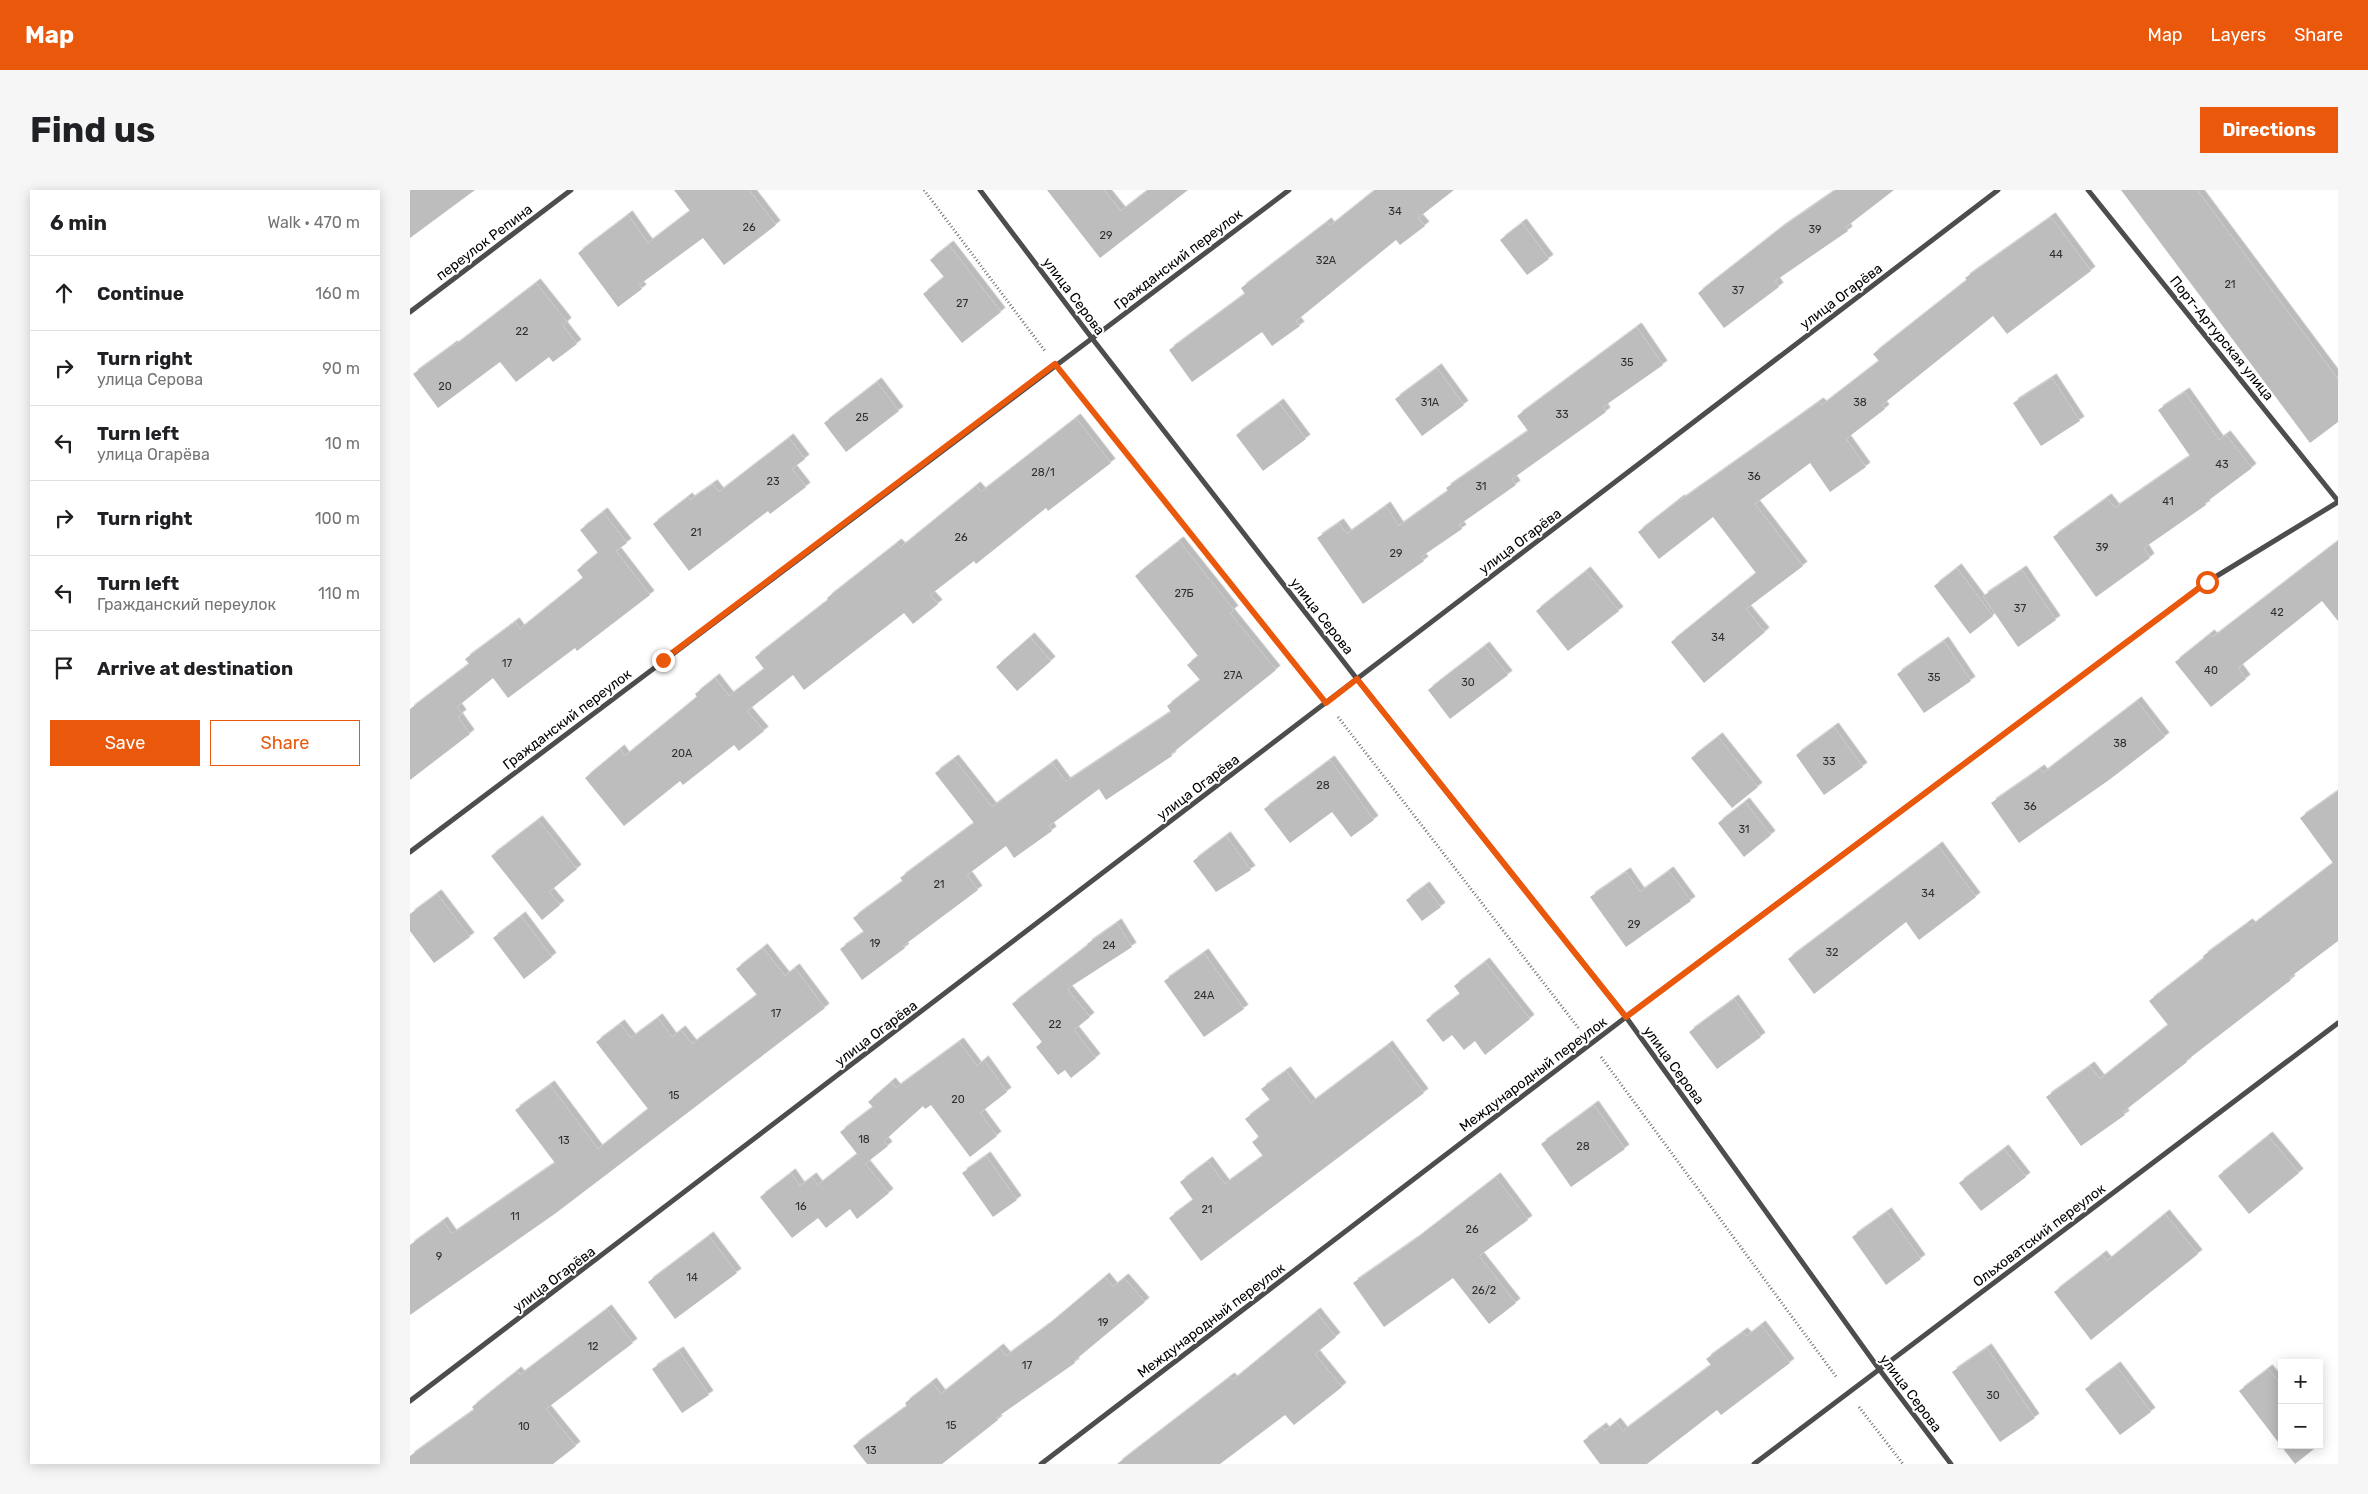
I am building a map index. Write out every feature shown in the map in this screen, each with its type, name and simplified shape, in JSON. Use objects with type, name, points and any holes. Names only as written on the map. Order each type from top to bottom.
[{"type":"street","name":"переулок Репина","points":[[410,312],[571,190]]},
{"type":"street","name":"улица Серова","points":[[980,190],[1091,337],[1357,679],[1626,1017],[1879,1369],[1951,1464]]},
{"type":"street","name":"Гражданский переулок","points":[[410,852],[1055,364],[1289,190]]},
{"type":"street","name":"улица Огарёва","points":[[410,1401],[1998,190]]},
{"type":"street","name":"Порт-Артурская улица","points":[[2088,190],[2338,501]]},
{"type":"street","name":"Международный переулок","points":[[1040,1464],[1626,1017],[2207,582],[2338,501]]},
{"type":"street","name":"Ольховатский переулок","points":[[1754,1464],[2338,1023]]},
{"type":"path","points":[[924,190],[1055,364],[1326,703],[1591,1044],[1848,1393],[1903,1464]]},
{"type":"building","points":[[410,190],[475,190],[410,238]]},
{"type":"building","points":[[674,190],[749,190],[776,225],[724,265],[703,238],[639,285],[642,289],[618,307],[578,253],[628,215],[648,243],[690,211]]},
{"type":"building","points":[[1047,190],[1104,190],[1121,211],[1148,190],[1188,190],[1100,258]]},
{"type":"building","points":[[1375,190],[1454,190],[1418,218],[1425,226],[1400,245],[1396,240],[1296,321],[1300,326],[1272,346],[1262,332],[1192,382],[1169,350],[1245,294],[1241,288],[1327,222],[1330,226]]},
{"type":"building","points":[[1836,190],[1894,190],[1846,227],[1848,231],[1775,281],[1779,287],[1724,328],[1698,293],[1781,228]]},
{"type":"building","points":[[2121,190],[2197,190],[2338,379],[2338,422],[2310,443]]},
{"type":"building","points":[[2051,217],[2091,271],[2007,334],[1993,316],[1882,405],[1885,409],[1846,439],[1866,467],[1830,492],[1810,463],[1755,504],[1803,566],[1746,609],[1765,632],[1704,683],[1671,642],[1756,573],[1713,517],[1659,559],[1638,532],[1680,499],[1819,402],[1822,405],[1879,361],[1873,354],[1967,280],[1965,278]]},
{"type":"building","points":[[1522,223],[1549,259],[1527,275],[1500,240]]},
{"type":"building","points":[[949,245],[1001,312],[962,343],[923,294],[944,277],[930,260]]},
{"type":"building","points":[[536,283],[567,322],[563,326],[577,344],[553,362],[549,357],[516,382],[500,362],[438,408],[413,374],[454,346]]},
{"type":"building","points":[[1637,327],[1663,365],[1603,407],[1606,412],[1512,479],[1516,485],[1459,525],[1462,529],[1421,557],[1424,561],[1363,604],[1317,538],[1339,523],[1347,534],[1386,506],[1399,526],[1448,491],[1446,488],[1528,431],[1517,416]]},
{"type":"building","points":[[1437,368],[1464,405],[1422,436],[1395,399]]},
{"type":"building","points":[[2052,378],[2080,421],[2041,446],[2013,403]]},
{"type":"building","points":[[877,382],[899,411],[846,452],[824,423]]},
{"type":"building","points":[[2185,392],[2219,440],[2226,435],[2252,468],[2205,503],[2206,505],[2144,548],[2150,558],[2096,597],[2053,537],[2107,498],[2115,508],[2190,456],[2158,410]]},
{"type":"building","points":[[1279,403],[1306,439],[1263,471],[1236,435]]},
{"type":"building","points":[[1076,418],[1111,463],[1048,511],[1046,508],[976,564],[974,561],[930,595],[938,604],[913,624],[904,613],[804,690],[793,675],[747,711],[764,731],[739,751],[734,745],[683,785],[680,781],[624,826],[585,778],[620,749],[625,756],[697,697],[695,694],[715,678],[729,696],[764,669],[755,657],[828,600],[827,598],[897,543],[901,547],[976,486],[981,492]]},
{"type":"building","points":[[789,438],[805,459],[792,469],[806,487],[770,514],[768,511],[689,571],[653,524],[688,497],[690,500],[713,484],[719,492]]},
{"type":"building","points":[[603,512],[627,543],[616,551],[650,595],[577,651],[575,648],[508,698],[493,678],[457,707],[462,714],[458,717],[470,734],[410,780],[410,709],[469,664],[465,659],[515,622],[520,629],[583,578],[577,570],[598,553],[580,530]]},
{"type":"building","points":[[1179,541],[1234,610],[1230,613],[1276,670],[1171,754],[1172,756],[1106,800],[1099,789],[1049,826],[1052,831],[1014,858],[1006,846],[967,875],[978,890],[903,946],[905,948],[862,980],[840,949],[864,932],[853,918],[903,881],[900,878],[974,823],[935,773],[954,759],[992,807],[1052,763],[1066,782],[1171,712],[1167,706],[1200,680],[1187,665],[1198,656],[1135,576]]},
{"type":"building","points":[[2338,541],[2338,621],[2322,601],[2238,668],[2246,679],[2211,707],[2175,662],[2210,634],[2213,637]]},
{"type":"building","points":[[1957,568],[1993,616],[1970,634],[1934,586]]},
{"type":"building","points":[[2022,570],[2056,620],[2018,647],[1983,596]]},
{"type":"building","points":[[1586,571],[1619,611],[1568,651],[1536,611]]},
{"type":"building","points":[[1030,637],[1051,661],[1017,691],[996,667]]},
{"type":"building","points":[[1944,641],[1971,681],[1924,713],[1897,674]]},
{"type":"building","points":[[1485,646],[1508,675],[1450,719],[1428,690]]},
{"type":"building","points":[[2137,701],[2165,737],[2109,780],[2019,843],[1991,803],[2040,769],[2043,773]]},
{"type":"building","points":[[1834,727],[1863,767],[1824,795],[1796,755]]},
{"type":"building","points":[[1718,737],[1758,787],[1732,808],[1691,758]]},
{"type":"building","points":[[1330,760],[1374,820],[1351,837],[1332,812],[1290,843],[1264,809]]},
{"type":"building","points":[[2338,791],[2338,941],[2289,978],[2291,980],[2123,1112],[2125,1115],[2081,1146],[2046,1097],[2090,1066],[2100,1079],[2168,1025],[2149,1001],[2204,958],[2203,956],[2248,923],[2251,926],[2333,863],[2300,818]]},
{"type":"building","points":[[1745,802],[1771,835],[1744,857],[1718,823]]},
{"type":"building","points":[[538,820],[577,869],[549,892],[560,905],[542,920],[491,856]]},
{"type":"building","points":[[1226,836],[1251,870],[1216,892],[1193,861]]},
{"type":"building","points":[[1938,846],[1976,897],[1919,940],[1906,922],[1814,994],[1788,959]]},
{"type":"building","points":[[1669,871],[1691,901],[1626,947],[1590,897],[1626,872],[1640,892]]},
{"type":"building","points":[[1425,886],[1441,907],[1422,921],[1406,900]]},
{"type":"building","points":[[437,894],[470,937],[434,963],[410,931],[410,914]]},
{"type":"building","points":[[521,916],[552,957],[524,979],[493,938]]},
{"type":"building","points":[[1117,923],[1132,947],[1067,989],[1090,1017],[1074,1030],[1096,1058],[1071,1078],[1065,1070],[1058,1075],[1036,1047],[1042,1042],[1012,1004],[1087,944]]},
{"type":"building","points":[[763,948],[785,976],[795,968],[825,1008],[556,1213],[410,1315],[410,1245],[443,1221],[452,1234],[555,1163],[515,1110],[550,1085],[598,1149],[648,1109],[596,1042],[620,1024],[631,1038],[658,1018],[672,1037],[681,1030],[692,1044],[757,995],[736,969]]},
{"type":"building","points":[[1204,953],[1244,1009],[1204,1037],[1164,981]]},
{"type":"building","points":[[1485,962],[1530,1019],[1485,1055],[1475,1041],[1464,1050],[1452,1035],[1443,1042],[1426,1020],[1460,994],[1454,986]]},
{"type":"building","points":[[1734,999],[1761,1037],[1717,1069],[1689,1032]]},
{"type":"building","points":[[959,1042],[977,1066],[984,1060],[1007,1092],[980,1113],[997,1136],[970,1157],[931,1105],[925,1109],[923,1106],[884,1141],[888,1146],[865,1164],[840,1132],[873,1107],[868,1102],[891,1082],[896,1088]]},
{"type":"building","points":[[1388,1045],[1424,1093],[1201,1261],[1169,1218],[1193,1200],[1180,1182],[1208,1161],[1225,1184],[1263,1156],[1252,1142],[1259,1137],[1245,1119],[1270,1100],[1261,1089],[1286,1071],[1311,1103]]},
{"type":"building","points":[[1594,1105],[1625,1149],[1571,1187],[1541,1144]]},
{"type":"building","points":[[2268,1136],[2299,1173],[2249,1214],[2218,1176]]},
{"type":"building","points":[[2004,1149],[2026,1177],[1981,1211],[1959,1183]]},
{"type":"building","points":[[857,1154],[889,1193],[857,1219],[850,1209],[826,1228],[818,1218],[792,1238],[760,1197],[791,1173],[800,1186],[812,1177],[818,1185]]},
{"type":"building","points":[[986,1156],[1017,1200],[993,1217],[962,1173]]},
{"type":"building","points":[[1496,1177],[1528,1220],[1479,1256],[1516,1303],[1489,1324],[1453,1278],[1384,1327],[1353,1283],[1416,1239]]},
{"type":"building","points":[[1887,1212],[1921,1259],[1886,1285],[1852,1237]]},
{"type":"building","points":[[2165,1214],[2198,1254],[2091,1340],[2054,1292],[2102,1255],[2107,1261]]},
{"type":"building","points":[[709,1236],[737,1273],[675,1319],[648,1282]]},
{"type":"building","points":[[1105,1277],[1113,1287],[1124,1278],[1145,1302],[1074,1361],[1075,1363],[996,1418],[998,1420],[942,1464],[867,1464],[853,1446],[907,1406],[905,1403],[932,1382],[941,1394],[999,1348],[1006,1356],[1048,1325]]},
{"type":"building","points":[[607,1309],[633,1343],[546,1409],[576,1446],[553,1464],[410,1464],[410,1456],[474,1410],[472,1407],[517,1371],[520,1375]]},
{"type":"building","points":[[1316,1312],[1336,1337],[1315,1354],[1342,1387],[1294,1425],[1285,1415],[1220,1464],[1117,1464],[1230,1377],[1233,1380]]},
{"type":"building","points":[[1761,1325],[1790,1363],[1721,1415],[1717,1410],[1647,1464],[1600,1464],[1583,1441],[1602,1427],[1605,1431],[1616,1422],[1623,1431],[1711,1365],[1706,1359],[1743,1332],[1747,1336]]},
{"type":"building","points":[[1987,1348],[2035,1418],[2000,1442],[1952,1372]]},
{"type":"building","points":[[679,1351],[709,1395],[682,1413],[652,1369]]},
{"type":"building","points":[[2116,1366],[2151,1412],[2120,1435],[2085,1389]]},
{"type":"building","points":[[2268,1369],[2278,1381],[2278,1442],[2239,1391]]},
{"type":"building","points":[[2283,1449],[2314,1449],[2295,1464]]},
{"type":"route","points":[[663,660],[1055,364],[1326,703],[1357,679],[1626,1017],[2207,582]]}]
